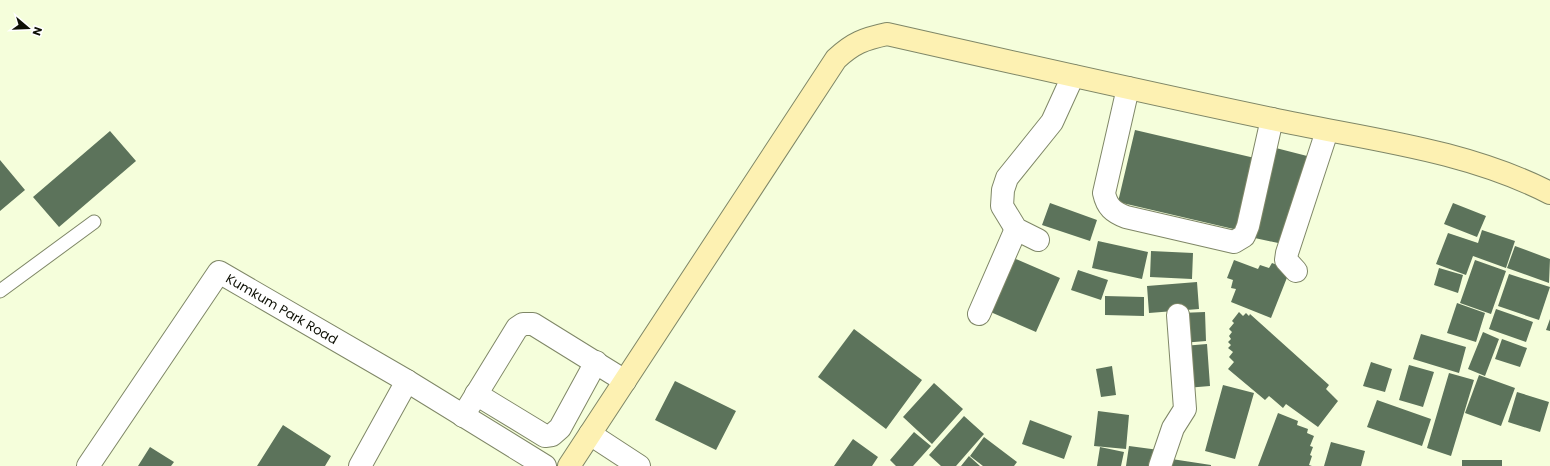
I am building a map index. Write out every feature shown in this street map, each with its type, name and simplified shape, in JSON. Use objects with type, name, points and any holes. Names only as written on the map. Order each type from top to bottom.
[{"type":"street","points":[[569,466],[836,59],[846,49],[862,40],[887,34],[1327,131],[1444,154],[1490,168],[1550,193]]},
{"type":"street","points":[[1038,240],[1016,229],[1002,206],[1003,190],[1007,178],[1052,122],[1073,76]]},
{"type":"street","points":[[1128,88],[1104,193],[1106,202],[1112,211],[1126,217],[1234,242],[1244,236],[1248,226],[1272,119]]},
{"type":"street","points":[[1296,271],[1286,260],[1286,253],[1327,131]]},
{"type":"street","points":[[979,314],[1016,229]]},
{"type":"street","name":"Kumkum Park Road","points":[[88,466],[219,272],[407,381],[545,466]]},
{"type":"street","points":[[1160,466],[1173,428],[1185,409],[1178,314]]},
{"type":"street","points":[[463,416],[517,328],[526,323],[533,324],[625,381]]},
{"type":"street","points":[[476,394],[545,436],[552,434],[560,428],[596,362]]},
{"type":"street","points":[[360,466],[407,381]]},
{"type":"street","points":[[590,434],[639,466]]},
{"type":"lane","points":[[0,291],[94,222]]},
{"type":"building","points":[[1135,130],[1259,159],[1242,231],[1118,202]]},
{"type":"building","points":[[110,131],[136,161],[59,227],[33,197]]},
{"type":"building","points":[[1272,147],[1311,157],[1283,244],[1250,237]]},
{"type":"building","points":[[0,160],[25,190],[0,211]]},
{"type":"building","points":[[1050,203],[1097,220],[1090,241],[1042,225]]},
{"type":"building","points":[[1453,203],[1486,216],[1477,237],[1444,224]]},
{"type":"building","points":[[1482,230],[1515,241],[1506,268],[1473,256],[1466,275],[1436,264],[1448,233],[1478,243]]},
{"type":"building","points":[[1098,241],[1148,252],[1142,279],[1092,268]]},
{"type":"building","points":[[1515,246],[1550,259],[1549,283],[1507,268]]},
{"type":"building","points":[[1151,251],[1193,253],[1192,279],[1150,277]]},
{"type":"building","points":[[1009,256],[1060,278],[1036,332],[986,310]]},
{"type":"building","points":[[1234,260],[1258,269],[1260,265],[1269,268],[1272,263],[1290,270],[1271,318],[1231,302],[1236,289],[1231,288],[1233,280],[1227,278]]},
{"type":"building","points":[[1475,260],[1506,271],[1491,314],[1460,303]]},
{"type":"building","points":[[1439,268],[1463,275],[1458,293],[1434,285]]},
{"type":"building","points":[[1078,270],[1108,280],[1101,300],[1071,290]]},
{"type":"building","points":[[1509,274],[1550,287],[1539,320],[1498,306]]},
{"type":"building","points":[[1197,282],[1199,309],[1149,313],[1147,286]]},
{"type":"building","points":[[1105,296],[1144,297],[1144,316],[1105,315]]},
{"type":"building","points":[[1457,303],[1485,313],[1476,342],[1447,333]]},
{"type":"building","points":[[1496,309],[1533,322],[1526,342],[1489,329]]},
{"type":"building","points":[[1205,312],[1206,341],[1182,343],[1180,313]]},
{"type":"building","points":[[1239,312],[1243,316],[1246,313],[1249,316],[1250,314],[1329,385],[1326,389],[1338,401],[1318,427],[1286,404],[1283,408],[1269,396],[1265,400],[1228,369],[1234,362],[1229,357],[1233,352],[1228,348],[1231,345],[1228,342],[1231,339],[1229,336],[1232,332],[1229,329],[1234,323],[1232,321]]},
{"type":"building","points":[[1550,319],[1550,331],[1546,330]]},
{"type":"building","points":[[854,329],[922,380],[886,429],[818,377]]},
{"type":"building","points":[[1483,332],[1499,339],[1485,376],[1468,369]]},
{"type":"building","points":[[1421,334],[1466,347],[1459,373],[1413,359]]},
{"type":"building","points":[[1502,339],[1527,348],[1520,367],[1495,359]]},
{"type":"building","points":[[1207,344],[1210,386],[1186,388],[1183,346]]},
{"type":"building","points":[[1371,362],[1392,369],[1385,392],[1363,386]]},
{"type":"building","points":[[1409,365],[1434,372],[1423,407],[1399,400]]},
{"type":"building","points":[[1112,366],[1116,395],[1101,397],[1096,369]]},
{"type":"building","points":[[1449,373],[1474,380],[1451,456],[1427,448]]},
{"type":"building","points":[[1479,375],[1515,388],[1501,426],[1465,413]]},
{"type":"building","points":[[675,381],[736,411],[716,450],[655,420]]},
{"type":"building","points":[[934,383],[963,409],[932,444],[903,417]]},
{"type":"building","points":[[1223,385],[1254,393],[1235,459],[1205,451]]},
{"type":"building","points":[[1517,392],[1549,402],[1540,432],[1508,422]]},
{"type":"building","points":[[1377,400],[1431,419],[1422,446],[1367,427]]},
{"type":"building","points":[[1098,411],[1129,415],[1126,449],[1094,446]]},
{"type":"building","points":[[1278,413],[1298,421],[1297,425],[1308,429],[1307,433],[1314,436],[1310,446],[1313,447],[1309,465],[1312,466],[1258,466]]},
{"type":"building","points":[[964,416],[984,434],[956,466],[941,466],[929,455]]},
{"type":"building","points":[[1030,420],[1072,436],[1064,459],[1022,444]]},
{"type":"building","points":[[283,425],[331,456],[325,466],[257,466]]},
{"type":"building","points":[[914,432],[931,446],[913,466],[896,466],[890,460]]},
{"type":"building","points":[[984,437],[1017,462],[1014,466],[983,466],[970,456]]},
{"type":"building","points":[[853,439],[878,457],[872,466],[834,466]]},
{"type":"building","points":[[1331,442],[1365,451],[1361,466],[1324,466]]},
{"type":"building","points":[[1129,446],[1159,450],[1156,466],[1126,466]]},
{"type":"building","points":[[150,447],[174,462],[171,466],[138,466]]},
{"type":"building","points":[[1100,447],[1124,452],[1121,466],[1097,466]]},
{"type":"building","points":[[969,456],[970,457],[980,466],[961,466]]},
{"type":"building","points":[[1165,458],[1211,465],[1211,466],[1164,466]]},
{"type":"building","points":[[1462,460],[1502,460],[1502,466],[1462,466]]}]
